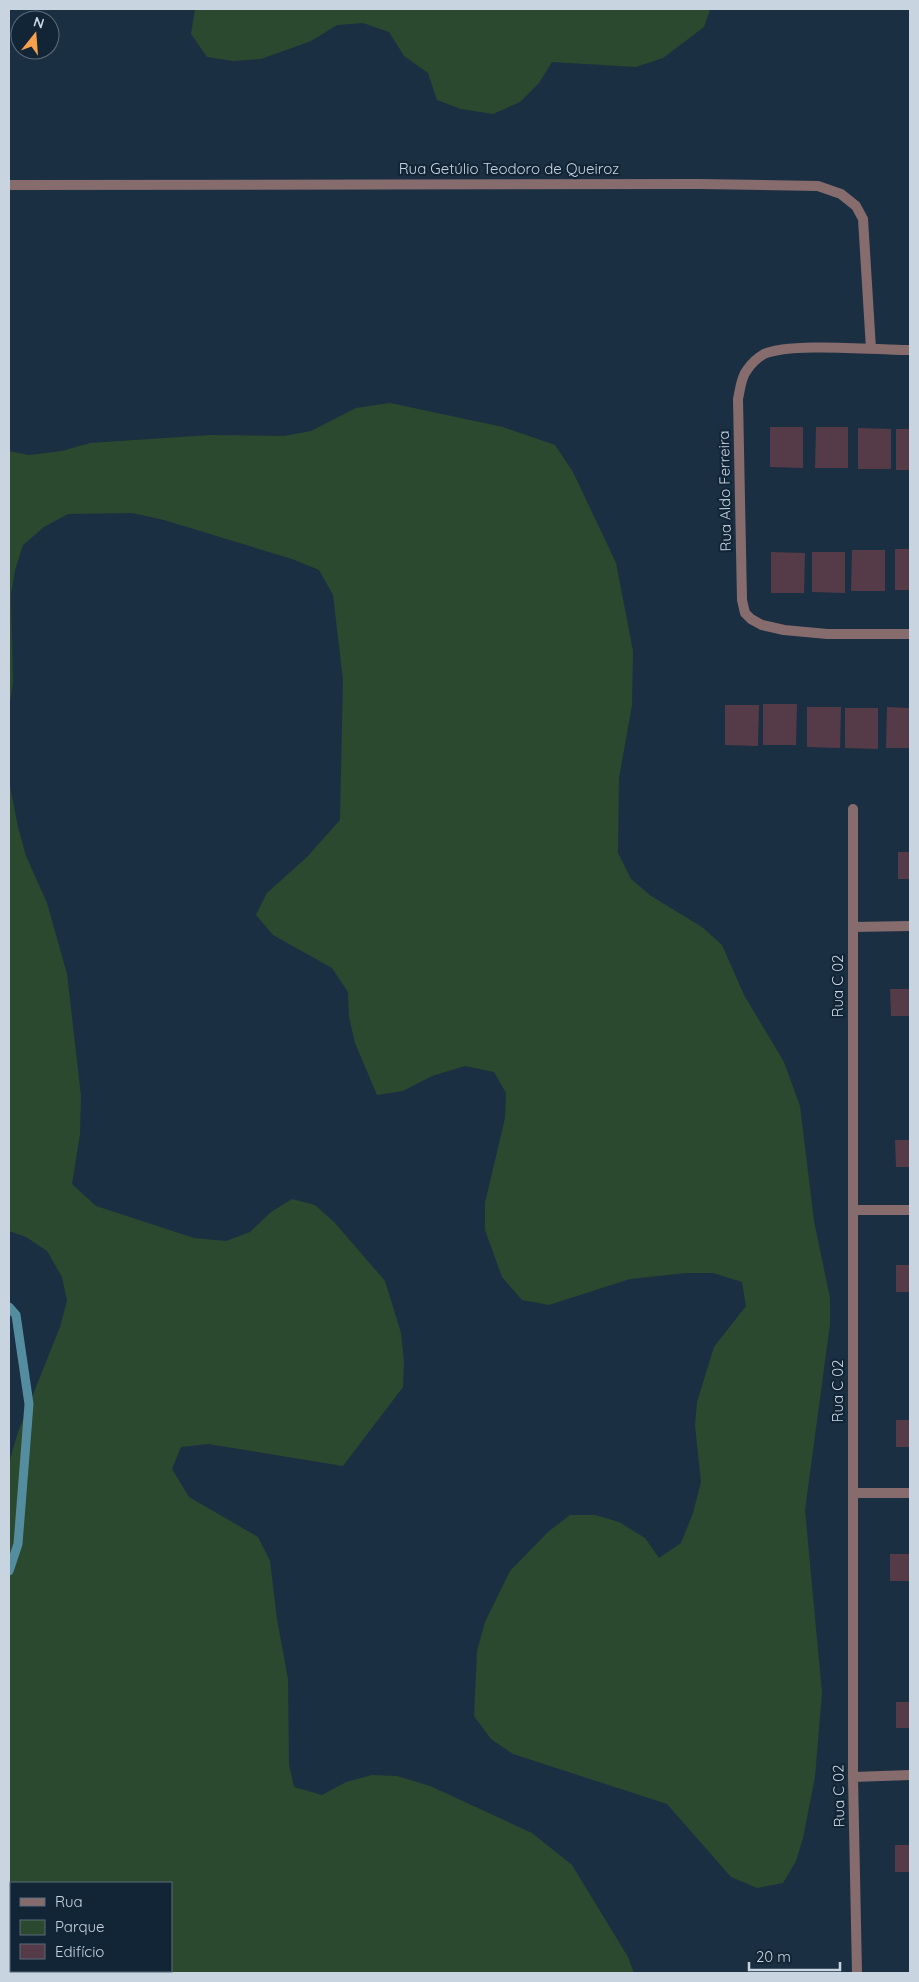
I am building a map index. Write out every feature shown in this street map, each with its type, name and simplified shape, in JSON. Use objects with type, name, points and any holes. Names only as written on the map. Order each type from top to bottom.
[{"type":"street","name":"Rua Getúlio Teodoro de Queiroz","points":[[11,185],[727,184],[818,186],[841,194],[856,206],[863,219],[871,350]]},
{"type":"street","name":"Rua Aldo Ferreira","points":[[910,350],[806,348],[764,354],[745,372],[738,399],[742,600],[745,613],[762,625],[784,630],[827,634],[910,634]]},
{"type":"street","name":"Rua C 02","points":[[853,809],[853,1777],[857,1973]]},
{"type":"street","points":[[853,927],[910,926]]},
{"type":"street","points":[[853,1210],[910,1210]]},
{"type":"street","points":[[853,1493],[910,1493]]},
{"type":"street","points":[[853,1777],[910,1775]]},
{"type":"green space","points":[[195,9],[710,9],[704,27],[663,58],[636,67],[552,62],[539,83],[520,102],[493,114],[461,109],[437,100],[428,73],[404,56],[389,32],[363,23],[337,25],[311,41],[261,59],[233,61],[207,57],[191,34]]},
{"type":"green space","points":[[390,403],[503,427],[555,445],[573,472],[616,563],[633,651],[632,705],[619,778],[618,853],[631,879],[651,896],[702,927],[722,945],[744,995],[784,1062],[800,1106],[814,1221],[830,1298],[830,1324],[805,1510],[822,1693],[815,1777],[803,1838],[796,1861],[783,1883],[757,1888],[731,1877],[667,1804],[513,1754],[491,1739],[474,1716],[477,1651],[485,1622],[510,1571],[548,1532],[570,1515],[595,1515],[619,1522],[645,1538],[659,1558],[681,1543],[693,1513],[701,1482],[695,1426],[697,1402],[714,1347],[746,1306],[742,1282],[713,1273],[686,1273],[630,1279],[549,1305],[522,1300],[502,1277],[485,1230],[485,1203],[505,1118],[506,1093],[494,1072],[465,1066],[432,1076],[403,1091],[377,1095],[355,1043],[349,1017],[348,992],[332,968],[273,935],[256,915],[267,893],[307,857],[340,820],[343,680],[333,595],[319,570],[292,559],[164,520],[132,513],[68,514],[44,527],[23,545],[15,570],[11,595],[13,683],[9,709],[9,451],[29,455],[62,451],[90,443],[210,435],[284,436],[311,431],[356,408]]},
{"type":"green space","points":[[9,781],[26,856],[47,903],[67,974],[81,1096],[80,1134],[72,1184],[96,1206],[194,1238],[226,1241],[250,1232],[271,1212],[292,1199],[315,1205],[335,1223],[385,1281],[401,1333],[404,1361],[403,1387],[343,1466],[208,1444],[181,1447],[172,1469],[189,1497],[258,1537],[270,1561],[277,1619],[288,1679],[289,1765],[294,1787],[322,1795],[346,1782],[372,1775],[397,1776],[430,1786],[532,1833],[572,1865],[628,1957],[634,1973],[9,1973],[9,1463],[18,1432],[60,1327],[67,1301],[62,1277],[47,1251],[26,1237],[9,1231]]},
{"type":"building","points":[[770,427],[803,427],[803,468],[770,467]]},
{"type":"building","points":[[816,427],[848,427],[848,468],[815,468]]},
{"type":"building","points":[[858,428],[891,429],[891,469],[858,469]]},
{"type":"building","points":[[896,429],[910,429],[910,470],[896,470]]},
{"type":"building","points":[[895,549],[910,549],[910,590],[895,590]]},
{"type":"building","points":[[852,550],[885,550],[885,591],[851,591]]},
{"type":"building","points":[[771,552],[805,553],[804,593],[771,593]]},
{"type":"building","points":[[812,552],[845,552],[845,593],[812,592]]},
{"type":"building","points":[[763,704],[797,704],[796,745],[763,745]]},
{"type":"building","points":[[725,705],[759,705],[758,746],[725,745]]},
{"type":"building","points":[[807,707],[841,707],[840,748],[807,747]]},
{"type":"building","points":[[887,707],[910,708],[910,748],[886,748]]},
{"type":"building","points":[[845,708],[878,708],[878,749],[845,748]]},
{"type":"building","points":[[898,852],[910,852],[910,879],[898,879]]},
{"type":"building","points":[[890,989],[910,989],[910,1016],[891,1016]]},
{"type":"building","points":[[895,1140],[910,1140],[910,1167],[896,1167]]},
{"type":"building","points":[[896,1265],[910,1265],[910,1292],[896,1292]]},
{"type":"building","points":[[896,1420],[910,1420],[910,1447],[896,1447]]},
{"type":"building","points":[[890,1554],[910,1554],[910,1581],[890,1581]]},
{"type":"building","points":[[896,1702],[910,1702],[910,1728],[896,1728]]},
{"type":"building","points":[[895,1845],[910,1845],[910,1872],[895,1872]]},
{"type":"waterway","points":[[9,1307],[16,1315],[29,1404],[18,1544],[9,1571]]},
{"type":"waterway","points":[[9,1955],[10,1961]]}]
